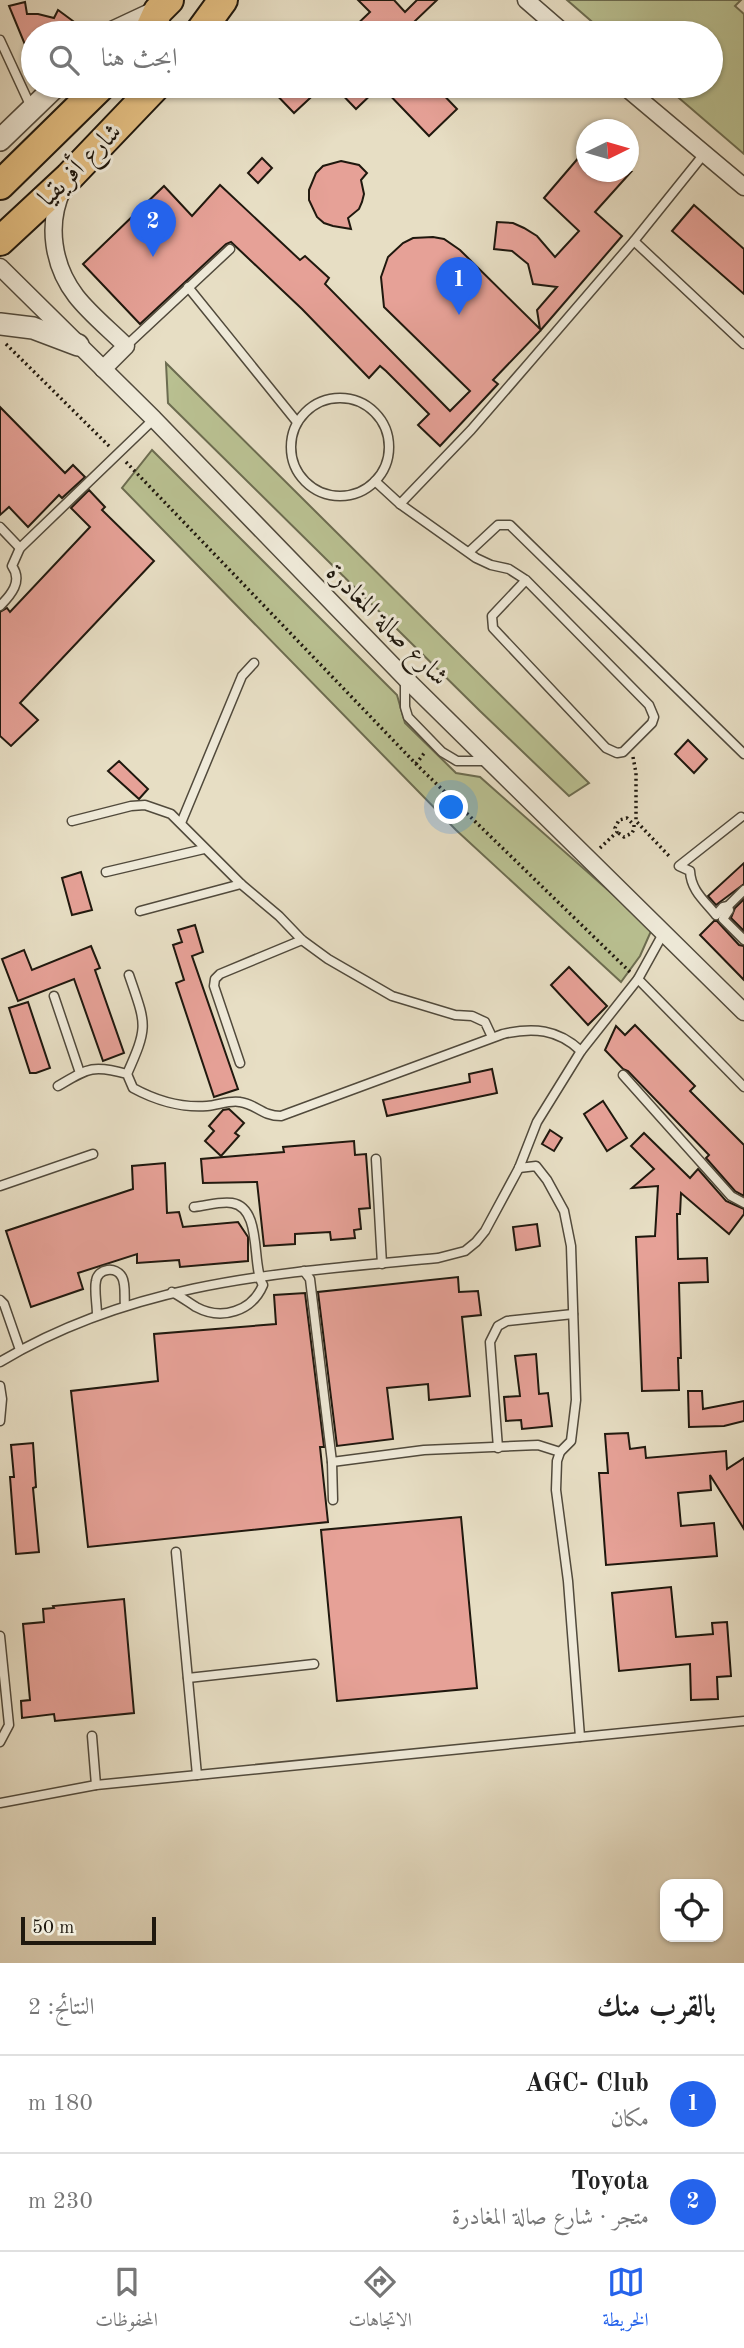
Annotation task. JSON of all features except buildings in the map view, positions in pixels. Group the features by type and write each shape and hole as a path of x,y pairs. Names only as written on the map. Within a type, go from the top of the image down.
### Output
{"highway":[{"path":"208,21 223,0"},
{"name":"شارع أفريقيا","path":"0,186 89,98"},
{"name":"شارع أفريقيا","path":"0,241 69,177 145,98"}],"street":[{"path":"526,0 550,21"},
{"path":"0,140 44,98"},
{"path":"638,98 744,187"},
{"path":"69,177 59,197 54,217 57,260 65,280 77,298 126,346 103,369"},
{"name":"شارع صالة المغادرة","path":"0,267 154,419 405,678 744,1012"},
{"path":"0,324 33,328 78,345"}],"lane":[{"path":"0,40 21,86"},
{"path":"27,98 32,110"},
{"path":"400,504 471,430 634,241 704,155"},
{"path":"634,241 744,344"},
{"path":"126,346 230,249"},
{"path":"188,288 297,422"},
{"path":"348,398 369,407 384,426 389,449 387,461 375,481 355,494 344,496 320,492 310,486 295,468 292,456 293,433 297,422 304,412 324,400 348,398"},
{"path":"0,606 10,597 16,584 16,571 12,566 20,548 154,419"},
{"path":"375,481 400,504 483,562 509,569 526,580 653,710 652,723 628,748 617,753 606,748 493,628 492,616 526,580"},
{"path":"469,552 498,524 510,525 743,755"},
{"path":"0,527 20,548"},
{"path":"181,823 242,676 254,663"},
{"path":"405,678 405,707 408,717 442,752 457,761 490,761"},
{"path":"72,821 145,805 171,814 241,884 279,916 302,940 328,959 392,996 485,1022 492,1037"},
{"path":"741,817 679,866 690,872 690,879 699,898 716,915 744,890"},
{"path":"107,872 204,849"},
{"path":"140,911 241,884"},
{"path":"728,906 729,911 723,919 744,940"},
{"path":"0,1362 97,1315 172,1292 304,1271 438,1258 465,1251 485,1231 519,1168 537,1122 581,1051 638,979 664,932"},
{"path":"240,1063 214,986 215,979 220,974 302,940"},
{"path":"129,975 144,1029 141,1044 127,1074 133,1088 156,1099 205,1106 238,1101 261,1113 281,1116 492,1037 526,1030 544,1031 569,1039 581,1051"},
{"path":"638,979 744,1087"},
{"path":"54,996 80,1073"},
{"path":"58,1086 87,1069 127,1074"},
{"path":"623,1075 731,1196 744,1203"},
{"path":"0,1186 93,1154"},
{"path":"376,1159 382,1264"},
{"path":"519,1168 536,1166 552,1187 564,1211 571,1246 575,1417 571,1441 560,1452 556,1490 568,1581 580,1737"},
{"path":"172,1292 197,1307 223,1314 249,1305 258,1297 263,1285 258,1277 255,1235 247,1213 229,1202 194,1207"},
{"path":"97,1315 95,1282 104,1270 112,1269 124,1280 125,1305"},
{"path":"304,1271 310,1279 332,1462 332,1500"},
{"path":"0,1300 4,1304 20,1350"},
{"path":"498,1448 489,1351 493,1333 507,1321 573,1314"},
{"path":"0,1386 0,1421"},
{"path":"332,1462 424,1450 538,1445 560,1452"},
{"path":"176,1552 198,1775"},
{"path":"0,1636 9,1725 0,1742"},
{"path":"188,1678 314,1664"},
{"path":"0,1802 96,1785 744,1721"},
{"path":"92,1737 96,1785"}],"path":[{"path":"0,337 118,454 416,764 638,979"},
{"path":"628,748 636,774 634,822 634,829 629,836 624,837 617,832 616,824 619,820 628,818 634,822 679,866"},
{"path":"590,858 617,832"}],"green space":[{"path":"567,0 741,0 735,6 744,14 744,154 679,98 723,98 723,21 591,21"},
{"path":"166,363 589,783 569,796 168,403"},
{"path":"152,450 397,695 405,723 456,773 480,777 652,929 640,956 621,982 456,830 122,488"}],"place":[{"name":"Toyota","path":"153,257"},
{"name":"AGC- Club","path":"459,315"}]}
